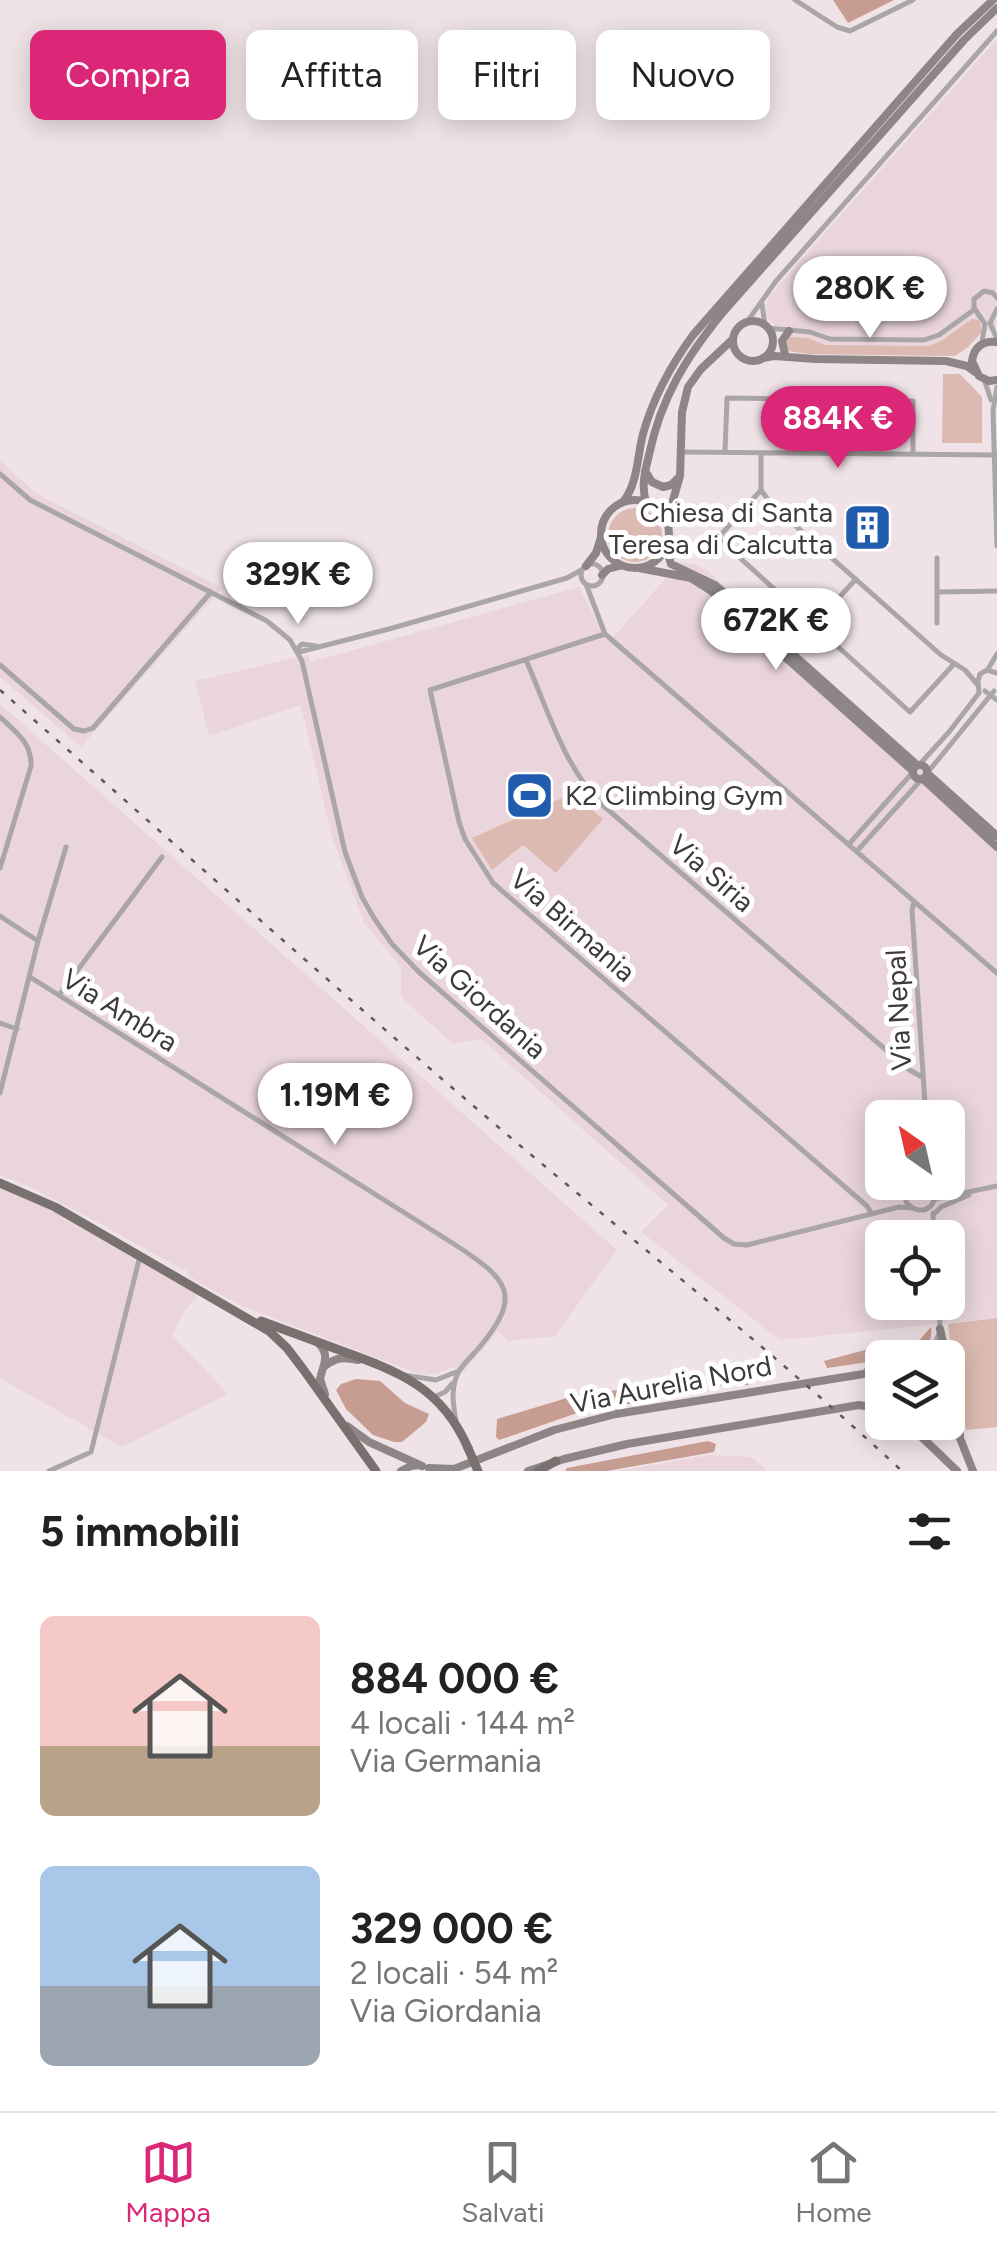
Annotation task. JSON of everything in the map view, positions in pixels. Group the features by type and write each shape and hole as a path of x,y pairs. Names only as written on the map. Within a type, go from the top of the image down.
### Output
{"main road":[{"path":"585,568 597,551 607,514 633,488 654,402 681,351 958,34 993,0"},
{"path":"646,502 643,489 661,412 700,340 964,40 997,8"},
{"path":"667,521 680,476 684,401 695,377 733,339 738,327 748,322 766,327 772,342 788,356"},
{"path":"788,356 782,341 789,331"},
{"path":"733,339 740,356"},
{"path":"946,361 962,358 997,341"},
{"path":"763,358 772,342"},
{"path":"975,372 972,361 978,348"},
{"path":"713,359 727,354 752,361 774,356 946,361 967,366 997,383"},
{"path":"646,471 650,480 662,487 680,476"},
{"path":"656,507 674,497"},
{"path":"623,502 646,502 656,507 667,521 670,534 666,548 656,562 639,568"},
{"path":"601,537 606,551 621,565 691,578 710,590 997,836"},
{"path":"666,548 671,564 715,585 997,847"},
{"path":"602,576 608,569 621,565"},
{"path":"0,1183 55,1207 269,1330 288,1348 376,1471"},
{"path":"245,1315 402,1374 434,1397 456,1424 478,1471"},
{"path":"940,1330 942,1340"},
{"path":"314,1341 324,1350 325,1366"},
{"path":"378,1364 343,1358 325,1366 321,1384 334,1412 369,1442 428,1468"},
{"name":"Via Aurelia Nord","path":"401,1471 411,1466 454,1469 554,1430 616,1414 865,1372"},
{"name":"Via Aurelia Nord","path":"528,1471 627,1444 865,1407"},
{"path":"924,1440 957,1471"},
{"path":"962,1440 973,1471"},
{"path":"538,1471 556,1461"}],"street":[{"path":"795,0 850,31 913,0"},
{"path":"748,322 786,270 997,31"},
{"path":"978,348 986,334 974,299 984,291 996,294"},
{"path":"762,301 766,327 810,332 830,339 924,340 939,335 975,310"},
{"path":"997,309 990,323 997,341"},
{"path":"772,342 789,331"},
{"path":"984,379 993,403"},
{"path":"997,383 993,403 997,546"},
{"path":"725,453 728,398 913,401 913,454"},
{"path":"681,452 995,455"},
{"path":"762,453 762,490 771,504 989,692"},
{"name":"Via Giordania","path":"0,474 30,500 266,621 290,640 302,661 345,852 362,897 392,944 420,973 728,1241 747,1245 892,1208 912,1208"},
{"path":"762,490 718,538 813,625 910,712 954,664"},
{"path":"937,558 937,623"},
{"path":"302,644 296,650 308,651 569,578 596,565 601,569 600,582 589,586 569,578"},
{"path":"585,568 581,576 589,586 605,634 997,972"},
{"path":"813,625 856,579"},
{"path":"937,592 997,591"},
{"path":"0,664 74,729 88,730 210,592"},
{"name":"Via Birmania","path":"605,634 430,690 466,840 493,882 867,1206 872,1215"},
{"path":"290,640 320,646"},
{"path":"302,661 308,651"},
{"path":"989,692 978,677 997,658"},
{"name":"Via Siria","path":"526,660 572,766 599,802 908,1069 922,1076"},
{"path":"966,670 997,674"},
{"path":"857,851 989,692"},
{"path":"849,844 920,772 979,693 989,692"},
{"path":"0,718 22,738 31,766 0,868"},
{"path":"0,1093 66,847"},
{"path":"58,995 162,857"},
{"name":"Via Nepal","path":"914,900 924,1100"},
{"path":"0,916 38,941"},
{"name":"Via Ambra","path":"30,977 487,1266 502,1284 505,1304 495,1328 459,1371"},
{"path":"0,1023 17,1029"},
{"path":"965,1192 997,1186"},
{"path":"933,1218 941,1207 980,1190"},
{"name":"Via Giordania","path":"892,1208 899,1200"},
{"path":"906,1200 912,1208 933,1218"},
{"path":"922,1210 934,1200"},
{"path":"933,1218 934,1200"},
{"path":"49,1471 91,1452 140,1256"},
{"path":"936,1340 940,1320"},
{"path":"402,1374 432,1380 459,1371"},
{"path":"434,1397 446,1392 459,1371"},
{"path":"434,1397 444,1378"},
{"path":"455,1380 456,1424"}],"shaded area":[{"path":"833,0 894,0 848,23"},
{"path":"997,39 996,328 982,332 955,356 789,351 790,327 775,326 767,318 770,295"},
{"path":"972,319 979,320 982,332 955,356 808,354 789,351 786,344 790,337 808,338 825,345 929,346"},
{"path":"943,374 960,374 982,397 982,443 942,443"},
{"path":"0,461 37,494 222,588 81,747 0,677"},
{"path":"635,508 654,516 662,535 654,554 635,562 616,554 608,535 616,516"},
{"path":"675,561 697,565 997,832 997,1318 780,1340 641,1232 668,1205 481,1039 453,1044 401,997 401,967 364,923 332,837 301,705 209,736 195,681 308,655 311,662 579,587 608,643 668,576"},
{"path":"0,704 617,1250 555,1336 507,1341 498,1331 463,1373 453,1367 435,1374 419,1374 240,1305 196,1281 187,1273 188,1269 181,1269 88,1217 0,1175"},
{"path":"573,793 603,819 556,873 523,845 492,870 472,838"},
{"path":"0,1187 59,1213 199,1294 172,1335 228,1394 122,1447 0,1378"},
{"path":"997,1318 997,1427 966,1430 965,1340 950,1340 948,1324"},
{"path":"931,1327 930,1340 920,1340"},
{"path":"865,1350 865,1362 827,1368 824,1361"},
{"path":"712,1365 745,1373 754,1381 748,1385 713,1386"},
{"path":"356,1379 380,1381 405,1403 429,1414 426,1422 402,1442 373,1435 346,1409 336,1390"},
{"path":"647,1387 663,1392 664,1398 580,1412 499,1440 496,1437 497,1419 580,1394"},
{"path":"708,1441 716,1444 714,1452 607,1471 565,1471 567,1468"},
{"path":"710,1455 751,1457 765,1471 618,1471"}],"railway":[{"path":"0,690 387,1031 760,1345 902,1471"}],"place":[{"name":"Chiesa di Santa Teresa di Calcutta","path":"868,528"},
{"name":"K2 Climbing Gym","path":"530,795"}]}
